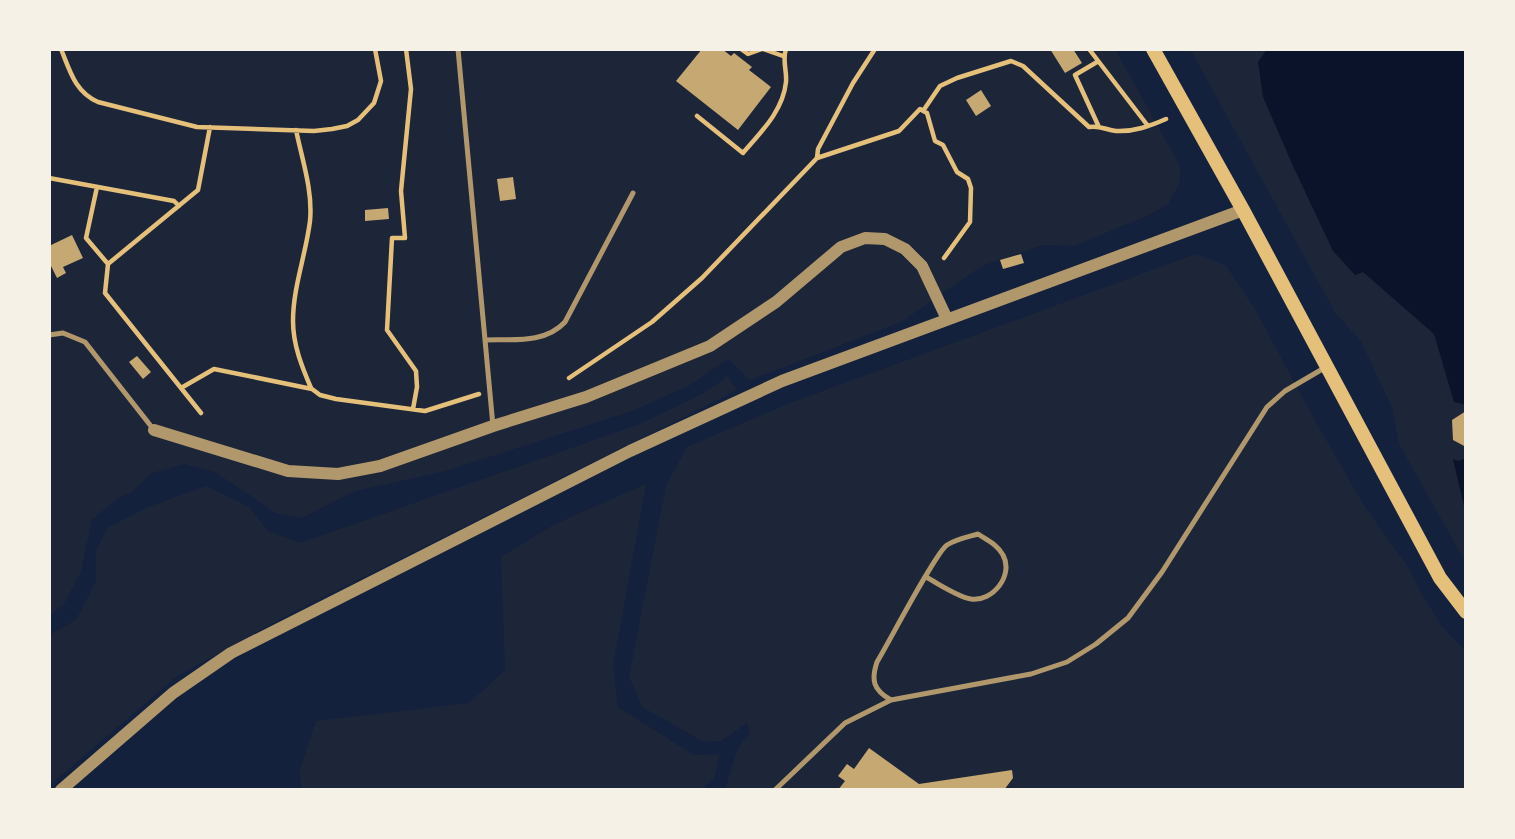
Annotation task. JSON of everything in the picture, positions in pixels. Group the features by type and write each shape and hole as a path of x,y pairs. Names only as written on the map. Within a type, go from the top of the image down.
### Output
{"main road":[{"path":"1153,49 1244,210 1440,578 1466,612"}],"street":[{"path":"61,790 173,693 232,653 629,451 782,382 1244,210"},
{"path":"154,430 288,471 338,474 380,466 586,397 709,346 776,302 841,247 865,238 885,239 905,249 922,266 947,319"}],"lane":[{"path":"458,49 493,426"},
{"path":"485,340 543,337 556,331 565,322 633,193"},
{"path":"49,335 63,333 85,342 154,430"},
{"path":"775,790 845,723 891,700 1031,674 1067,662 1096,644 1128,618 1162,572 1267,407 1285,391 1326,367"},
{"path":"891,700 873,685 877,662 926,577 944,546 978,534 1002,552 1007,565 998,589 985,598 970,598 926,577"}],"path":[{"path":"61,49 79,89 98,102 197,127 296,131 347,126 368,113 381,81 376,49"},
{"path":"406,49 411,89 401,191 405,238 392,238 387,320 390,337 416,371 417,387 413,409"},
{"path":"741,49 748,54 763,49 783,56"},
{"path":"697,116 743,153 767,126 781,103 787,75 783,56 786,49"},
{"path":"817,158 818,149 853,83 875,49"},
{"path":"1088,49 1149,126"},
{"path":"569,379 652,322 702,278 817,158 899,131 920,110 923,111 940,86 957,78 1011,61 1023,66 1089,127 1098,125 1113,131 1149,126 1166,119"},
{"path":"1097,62 1075,75 1098,125"},
{"path":"923,111 927,113 936,141 943,145 957,172 968,179 971,188 970,222 944,258"},
{"path":"201,413 105,293 108,264 198,190 210,127"},
{"path":"296,131 308,186 310,218 293,325 300,363 312,389"},
{"path":"49,177 174,201 179,206"},
{"path":"97,187 86,238 108,264"},
{"path":"181,388 214,369 312,389 320,395 336,399 425,411 489,390"}],"shaded area":[{"path":"49,49 1115,49 1181,168 1179,185 1168,204 1147,216 1074,246 1043,245 982,266 901,322 750,380 728,359 690,385 632,411 446,471 355,491 302,518 276,513 215,472 184,464 152,473 132,492 116,499 92,520 81,571 64,604 49,616"},
{"path":"1190,49 1466,49 1466,563 1399,444 1393,410 1361,341 1336,314"},
{"path":"1267,49 1466,49 1466,405 1454,402 1434,334 1363,272 1355,275 1333,251 1263,97 1258,62"},
{"path":"1196,254 1226,266 1255,309 1365,507 1408,567 1443,628 1466,651 1466,790 721,790 726,786 738,748 750,733 747,723 721,741 704,742 642,707 629,677 666,486 687,447 790,403"},
{"path":"728,376 737,390 293,612 176,677 49,786 49,635 76,620 96,581 96,551 107,528 148,507 206,486 249,507 268,531 300,543 640,424 704,393"},
{"path":"1466,458 1466,515 1453,459 1459,461"},
{"path":"646,484 613,666 618,707 694,755 720,754 714,778 701,790 302,790 299,773 316,721 469,703 505,670 501,557 555,524"}],"building":[{"path":"702,49 722,49 731,56 734,53 752,67 749,70 771,87 738,130 676,81"},
{"path":"1050,49 1073,49 1082,63 1065,73"},
{"path":"981,90 991,106 976,116 966,100"},
{"path":"513,177 516,199 500,201 497,179"},
{"path":"388,208 389,219 365,221 365,210"},
{"path":"72,235 83,258 63,267 66,273 57,278 49,262 49,246"},
{"path":"1021,254 1024,263 1003,269 1000,260"},
{"path":"137,356 151,372 143,379 129,362"},
{"path":"1466,411 1466,447 1453,440 1452,420"},
{"path":"869,748 919,784 1012,770 1013,778 1004,790 838,790 845,781 838,776 847,764 854,769"}]}
